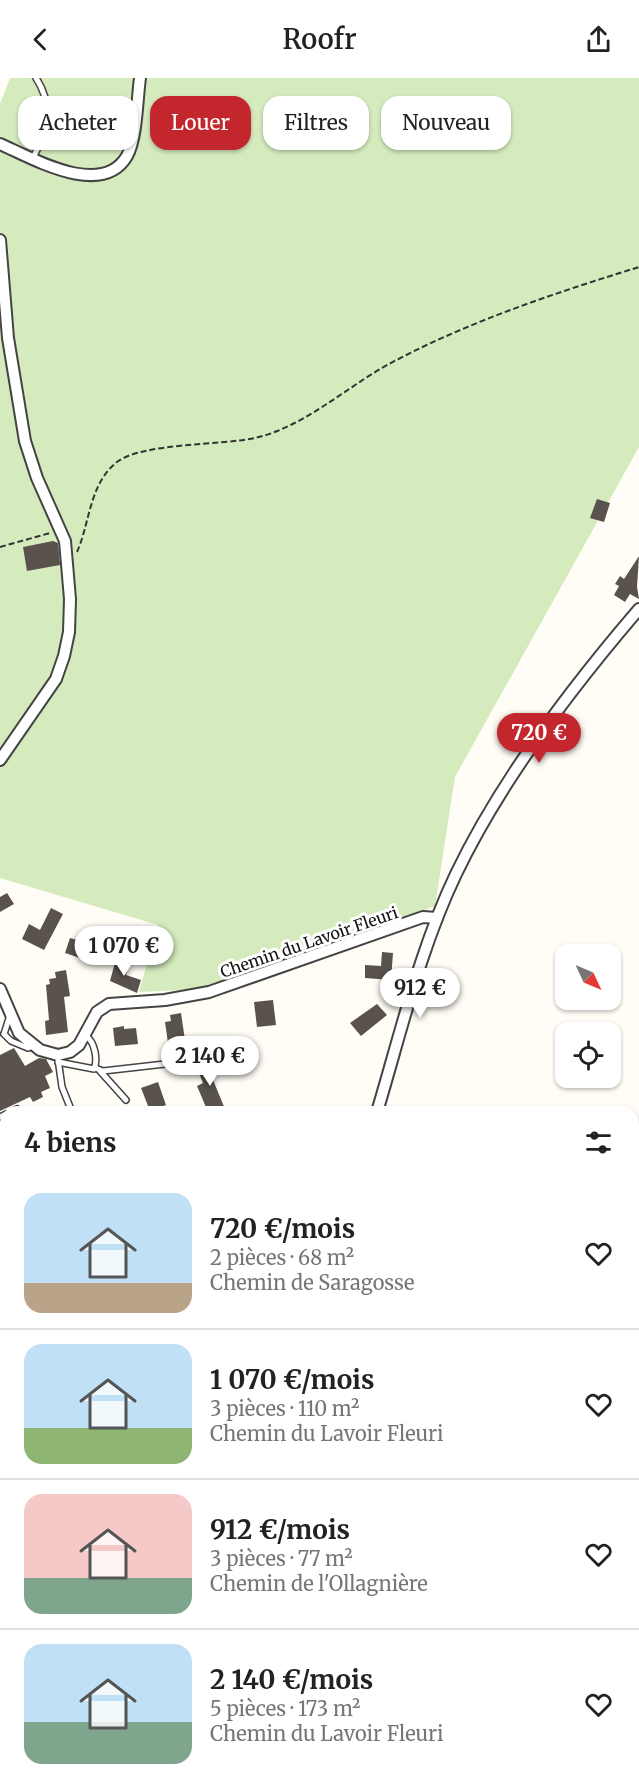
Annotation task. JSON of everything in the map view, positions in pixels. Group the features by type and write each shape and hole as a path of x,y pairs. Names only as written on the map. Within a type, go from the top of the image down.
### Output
{"street":[{"path":"0,144 65,171 98,175 121,164 128,154 140,78"},
{"path":"0,240 8,338 25,441 37,478 62,530 68,559 69,632 56,679 0,760"},
{"path":"379,1106 437,918 455,875 500,795 582,681 639,609"},
{"name":"Chemin du Lavoir Fleuri","path":"58,1058 70,1052 86,1036 97,1012 108,1005 187,997 209,992 423,917 437,918"},
{"path":"0,989 19,1032 33,1045 58,1058"}],"lane":[{"path":"33,158 43,139 47,120 46,101 36,78"},
{"path":"10,1015 2,1035 28,1048 33,1045"},
{"path":"86,1036 93,1044 98,1069 126,1100"},
{"path":"70,1106 62,1087 58,1058 90,1070 165,1064"}],"path":[{"path":"68,559 78,550 100,483 117,462 144,452 222,440 252,438 281,431 387,365 420,349 529,304 639,267"},
{"path":"0,547 62,530"}],"green space":[{"path":"10,78 639,78 639,447 455,777 435,906 208,989 139,992 158,925 0,878 0,104"}],"building":[{"path":"597,499 610,503 604,522 590,518"},
{"path":"53,541 58,543 60,565 27,571 23,547"},
{"path":"639,556 637,587 639,599 630,594 625,602 614,595 619,586 615,584 620,576 624,579"},
{"path":"7,893 14,904 0,912 0,897"},
{"path":"51,908 63,914 44,950 22,939 29,924 40,930"},
{"path":"70,938 95,945 89,961 65,953"},
{"path":"382,952 393,953 391,980 365,978 365,965 381,966"},
{"path":"116,959 129,963 126,975 141,980 137,993 110,981"},
{"path":"66,970 70,996 64,997 68,1032 46,1035 45,1021 49,1020 46,985 50,984 49,979 56,978 55,972"},
{"path":"273,1000 276,1025 257,1027 254,1002"},
{"path":"377,1004 387,1015 361,1036 350,1023"},
{"path":"181,1013 185,1040 168,1043 165,1022 171,1021 170,1015"},
{"path":"124,1026 124,1029 136,1028 138,1044 115,1046 113,1028"},
{"path":"14,1048 25,1066 39,1058 46,1059 53,1072 45,1076 50,1088 41,1092 43,1097 33,1102 30,1097 11,1106 0,1106 0,1055"},
{"path":"213,1056 219,1072 211,1075 224,1106 205,1106 197,1086 203,1083 199,1073 205,1070 201,1061"},
{"path":"158,1082 166,1105 148,1106 141,1088"}]}
